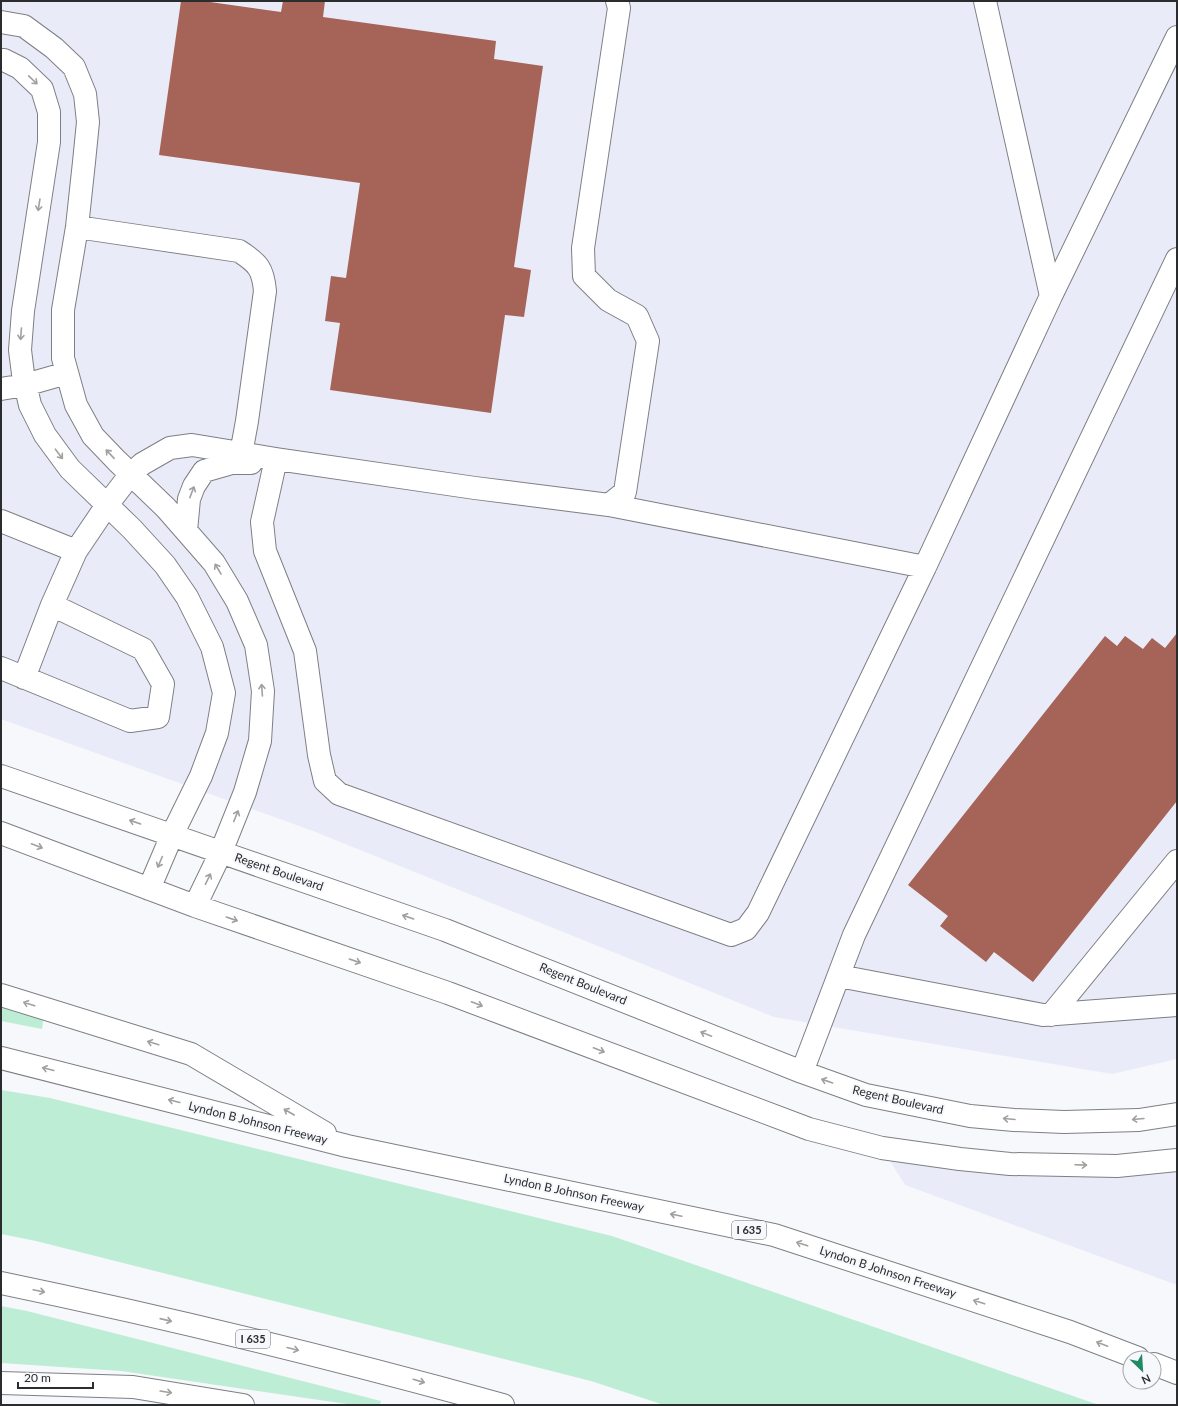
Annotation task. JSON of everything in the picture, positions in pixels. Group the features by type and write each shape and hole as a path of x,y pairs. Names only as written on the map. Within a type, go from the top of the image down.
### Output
{"main road":[{"path":"609,505 625,492 648,341 637,316 608,300 584,276 583,248 619,8 618,1"},
{"path":"985,1 1052,296"},
{"path":"1,22 24,26 54,48 74,67 85,94 88,122 77,227 63,310 63,358 76,405 92,436 130,475 166,508 214,563 237,601 256,645 263,691 260,741 245,792 221,852 195,906"},
{"path":"276,459 262,522 265,551 305,651 319,755 325,781 339,794 731,936 746,929 758,913 925,567 1052,296 1177,37"},
{"path":"1,60 20,68 42,89 49,112 49,142 23,311 20,350 25,385 30,406 45,436 70,469 132,529 165,565 187,597 212,647 224,693 217,733 201,776 172,835 149,889"},
{"path":"77,227 238,251 248,256 259,266 264,278 265,291 241,454"},
{"path":"802,1072 854,935 1177,259"},
{"path":"1,389 25,385 68,373"},
{"path":"24,678 52,605 76,551 107,504 130,475 142,464 170,448 192,445 241,454 475,488 609,505 925,567"},
{"path":"186,531 189,499 194,486 204,471 232,463 262,463 276,459"},
{"path":"1,521 76,551"},
{"path":"1,668 130,721 158,716 163,684 143,649 52,605"},
{"name":"Regent Boulevard","path":"1,776 445,930 802,1072 866,1095 977,1116 1014,1120 1064,1122 1139,1120 1177,1114"},
{"path":"1,833 195,906 448,993 809,1129 882,1148 960,1159 1010,1164 1117,1166 1177,1160"},
{"path":"1051,1015 1177,861"},
{"path":"839,976 1043,1015 1177,1005"},
{"path":"1,994 191,1054 347,1146"},
{"name":"Lyndon B Johnson Freeway","path":"1,1058 347,1146 774,1235 1070,1332 1122,1352"},
{"name":"I 635","path":"1,1283 234,1335 400,1376 503,1405"},
{"path":"1162,1367 1177,1373"},
{"path":"1,1383 133,1387 243,1405"}],"shaded area":[{"path":"1,1 1177,1 1177,1059 1112,1074 774,1017 313,831 1,719"},
{"path":"882,1148 1177,1160 1177,1285 905,1185"}],"green space":[{"path":"1,1002 44,1015 42,1029 1,1021"},
{"path":"1,1090 50,1098 612,1236 1099,1405 664,1405 591,1381 36,1241 1,1234"},
{"path":"1,1306 27,1311 381,1401 380,1405 354,1405 121,1371 1,1363"}],"building":[{"path":"181,1 203,1 281,12 283,1 325,1 323,17 496,41 494,59 543,66 514,267 531,270 524,317 505,315 491,413 330,390 340,323 325,321 331,276 346,278 360,183 159,155"},
{"path":"1177,633 1177,801 1033,982 994,952 986,962 940,926 948,916 908,885 1105,636 1117,646 1125,636 1143,649 1152,638 1165,648"}]}
